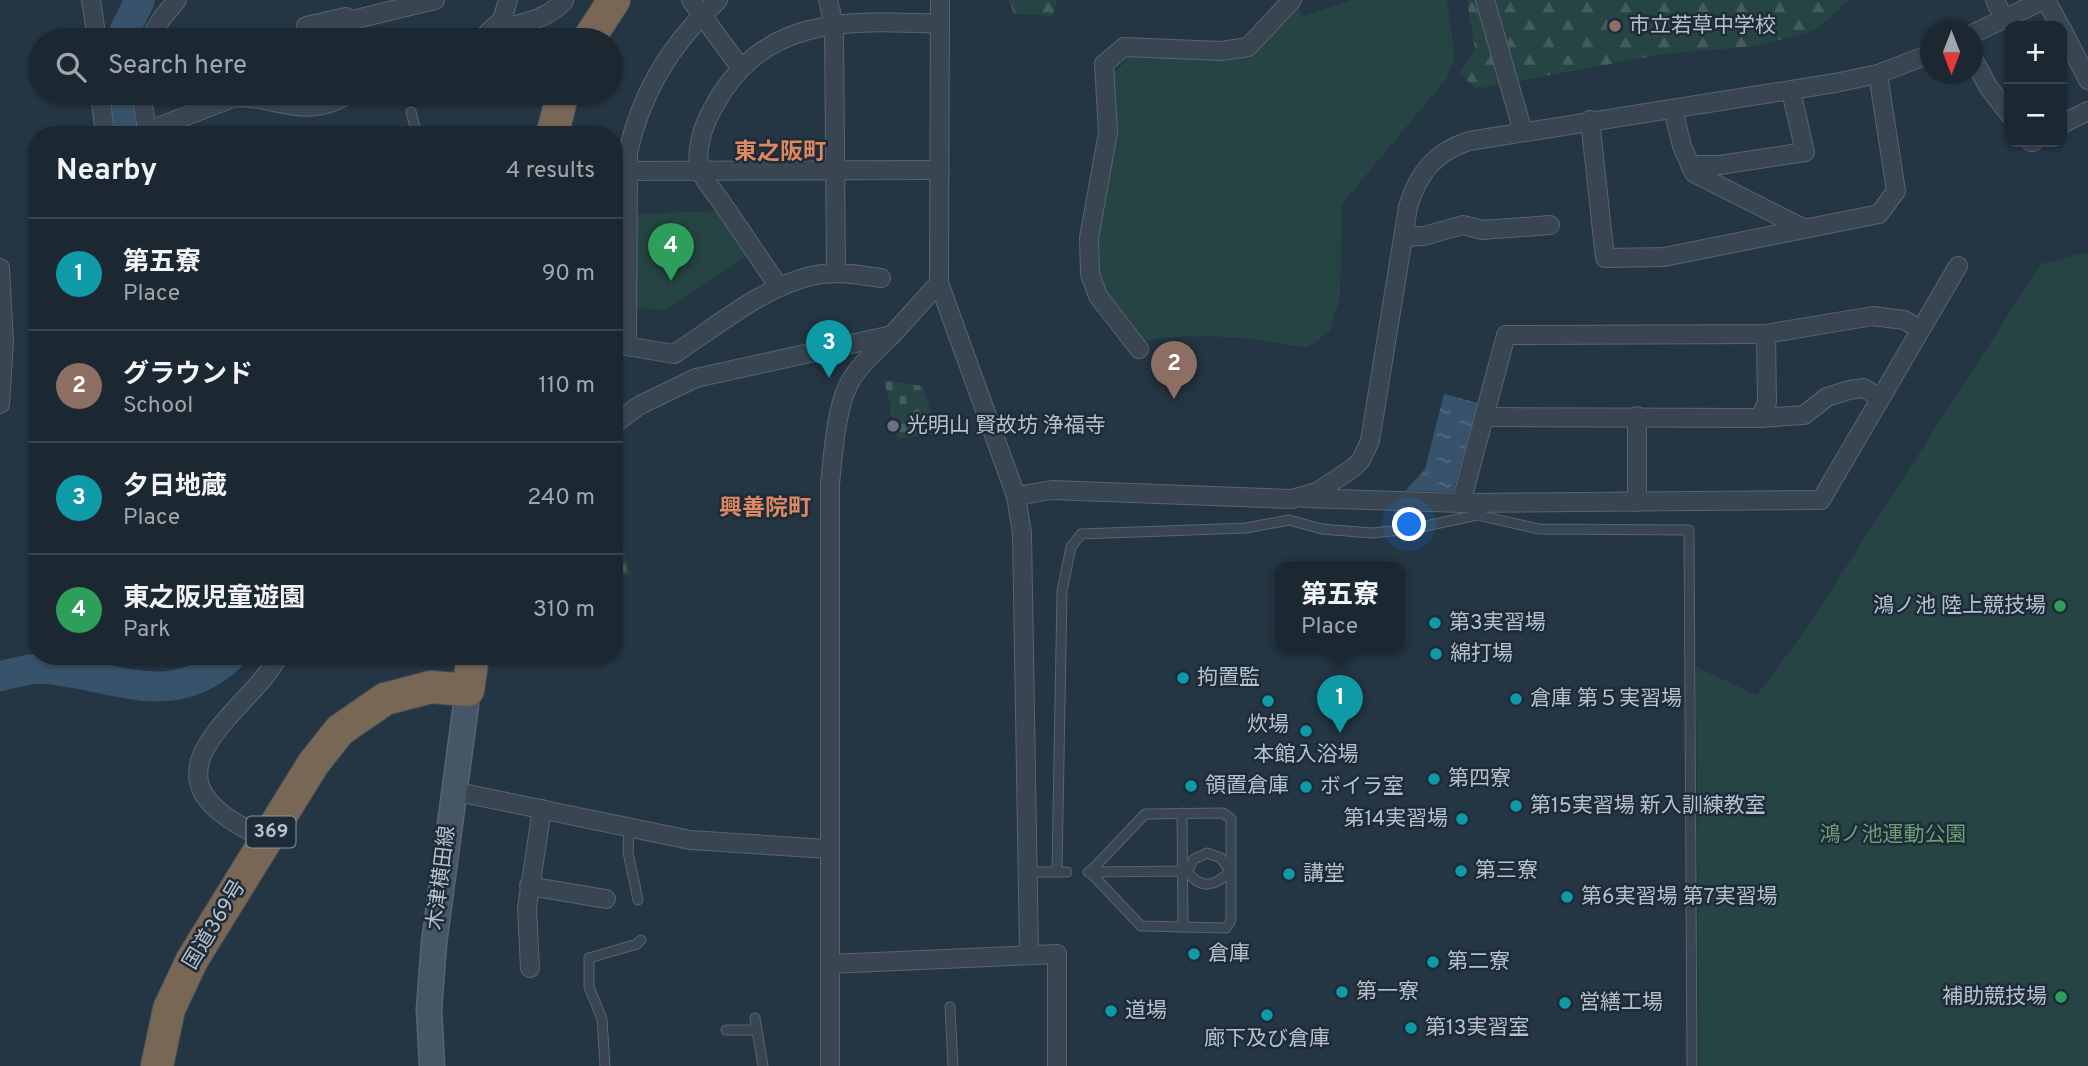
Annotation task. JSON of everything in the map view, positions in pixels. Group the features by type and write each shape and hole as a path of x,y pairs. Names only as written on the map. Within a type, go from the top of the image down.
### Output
{"highway":[{"path":"595,28 614,0"},
{"path":"554,126 560,105"},
{"path":"468,690 472,665"},
{"name":"国道369号","path":"157,1066 169,1009 192,960 313,764 340,730 385,699 431,687 468,690"}],"main road":[{"name":"木津横田線","path":"432,1066 429,1009 453,791 468,690"}],"street":[{"path":"91,0 95,28"},
{"path":"156,28 177,0"},
{"path":"348,21 435,0"},
{"path":"493,28 502,20 508,0"},
{"path":"691,0 740,67"},
{"path":"623,166 641,105 668,54 718,0"},
{"path":"828,0 834,25 836,273"},
{"path":"940,0 940,283 1016,495 1022,533 1030,954"},
{"path":"1139,349 1098,296 1090,274 1089,238 1108,132 1104,64 1124,47 1199,51 1248,47 1292,0"},
{"path":"1485,0 1523,132"},
{"path":"1995,0 2004,19"},
{"path":"1983,29 2045,0 2057,21"},
{"path":"502,20 512,26 525,23 545,16 565,1"},
{"path":"306,26 346,17 350,28"},
{"path":"779,287 700,170 704,125 721,93 740,67 783,37 820,25 940,24"},
{"path":"2067,40 2088,80"},
{"path":"1301,497 1317,492 1353,468 1366,453 1374,423 1413,191 1422,173 1439,155 1469,141 1590,120 1791,91 1878,74 1920,58"},
{"path":"1590,120 1605,258 1664,257 1880,214 1896,191 1878,74"},
{"path":"1983,77 2004,108"},
{"path":"1690,165 1720,165 1805,152 1791,91"},
{"path":"102,105 105,126"},
{"path":"143,105 147,126"},
{"path":"165,126 216,105"},
{"path":"281,105 324,105"},
{"path":"1673,110 1694,173 1803,228"},
{"path":"2067,122 2088,111"},
{"path":"623,171 940,170"},
{"path":"1404,237 1424,236 1463,225 1482,230 1550,225"},
{"path":"1016,495 1052,490 1270,500 1301,497 1461,503 1821,500 1958,266"},
{"path":"0,268 4,342 0,404"},
{"path":"623,346 674,354 779,287 812,275 836,273 881,278"},
{"path":"830,1066 828,849 832,460 848,384 858,369 940,283"},
{"path":"1461,503 1506,334 1766,334 1873,316 1904,320 1920,329"},
{"path":"1760,418 1767,402 1766,334"},
{"path":"623,417 640,405 696,378 892,335"},
{"path":"1484,417 1760,418 1804,415 1833,394 1849,390 1864,388 1880,398"},
{"path":"1637,416 1637,502"},
{"path":"266,840 223,815 212,804 200,781 198,768 208,741 264,679 273,665"},
{"path":"453,791 690,840 828,849"},
{"path":"530,968 529,886 542,809"},
{"path":"529,886 606,899"},
{"path":"830,964 1057,954 1056,1066"}],"lane":[{"path":"411,112 415,126"},
{"path":"1028,872 1062,872 1062,591 1071,547 1081,534 1246,528 1289,520 1322,529 1394,532 1477,515 1539,529 1689,530 1692,1066"},
{"path":"1182,813 1183,927"},
{"path":"1223,813 1231,819 1231,920 1226,928 1141,926 1087,873 1145,814 1223,813"},
{"path":"629,826 628,852 638,900"},
{"path":"1184,871 1194,859 1207,853 1221,858 1230,871"},
{"path":"1087,873 1184,871 1195,881 1206,885 1219,883 1230,871"},
{"path":"606,1066 602,1019 589,987 589,958 637,944 640,940"},
{"path":"950,1007 953,1066"},
{"path":"755,1018 763,1066"},
{"path":"726,1030 756,1030"}],"green space":[{"path":"1009,0 1057,0 1053,16 1014,14"},
{"path":"1352,0 1447,0 1455,58 1447,78 1342,204 1340,298 1329,332 1307,348 1226,337 1144,341 1105,292 1098,273 1095,240 1112,75 1131,55 1184,59 1246,54 1261,47 1296,6 1303,16"},
{"path":"1467,0 1849,0 1816,30 1756,46 1664,54 1475,89 1460,72 1475,49"},
{"path":"719,211 749,255 665,310 634,308 633,214"},
{"name":"鴻ノ池運動公園","path":"2088,252 2088,1066 1699,1066 1696,667 1757,695 1806,629 2041,264"},
{"path":"884,380 922,386 939,434 898,439"},
{"path":"623,547 630,574 623,576"}],"water":[{"path":"1444,394 1478,403 1453,492 1405,491 1425,469"}],"waterway":[{"path":"126,28 140,0"},
{"path":"118,105 122,126"},
{"path":"0,676 42,669 143,686 165,686 187,682 209,673 219,665"}],"place":[{"name":"市立若草中学校","path":"1615,26"},
{"name":"東之阪児童遊園","path":"671,281"},
{"name":"夕日地蔵","path":"829,378"},
{"name":"グラウンド","path":"1174,399"},
{"name":"光明山 賢故坊 浄福寺","path":"893,426"},
{"name":"鴻ノ池 陸上競技場","path":"2060,606"},
{"name":"第3実習場","path":"1435,623"},
{"name":"綿打場","path":"1436,654"},
{"name":"拘置監","path":"1183,678"},
{"name":"倉庫 第５実習場","path":"1516,699"},
{"name":"炊場","path":"1268,701"},
{"name":"本館入浴場","path":"1306,731"},
{"name":"第五寮","path":"1340,733"},
{"name":"第四寮","path":"1434,779"},
{"name":"領置倉庫","path":"1191,786"},
{"name":"ボイラ室","path":"1306,787"},
{"name":"第15実習場 新入訓練教室","path":"1516,806"},
{"name":"第14実習場","path":"1462,819"},
{"name":"第三寮","path":"1461,871"},
{"name":"講堂","path":"1289,874"},
{"name":"第6実習場 第7実習場","path":"1567,897"},
{"name":"倉庫","path":"1194,954"},
{"name":"第二寮","path":"1433,962"},
{"name":"第一寮","path":"1342,992"},
{"name":"補助競技場","path":"2061,997"},
{"name":"営繕工場","path":"1565,1003"},
{"name":"道場","path":"1111,1011"},
{"name":"廊下及び倉庫","path":"1267,1015"},
{"name":"第13実習室","path":"1411,1028"}],"district":[{"name":"東之阪町","path":"780,153"},
{"name":"興善院町","path":"765,509"}]}
